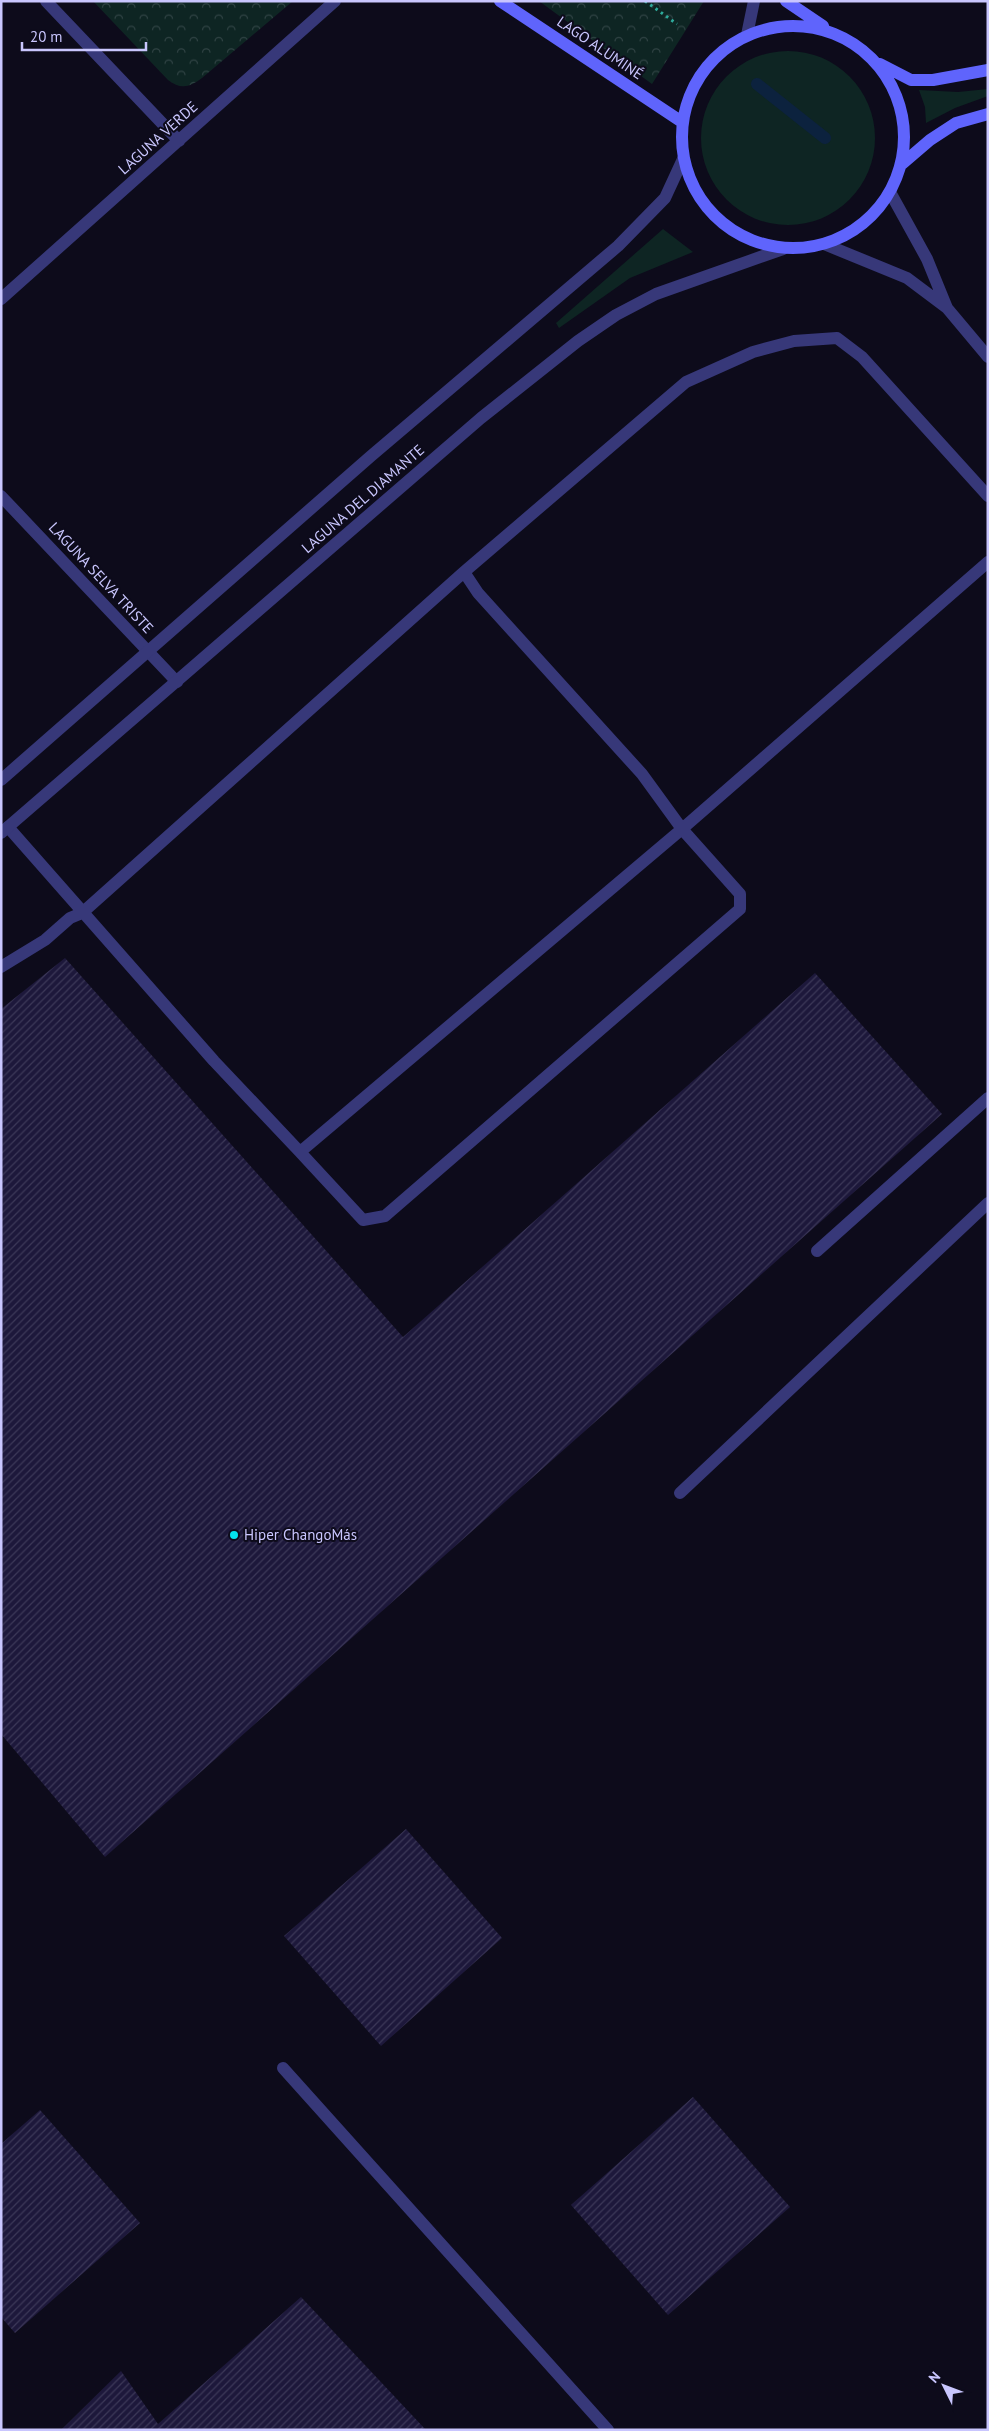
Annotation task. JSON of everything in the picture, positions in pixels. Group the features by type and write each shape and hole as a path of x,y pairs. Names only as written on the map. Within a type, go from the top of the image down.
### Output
{"main road":[{"name":"LAGO ALUMINÉ","path":"500,1 682,122"},
{"path":"786,1 829,31 856,44 879,64 911,80 933,80 988,70"},
{"path":"829,31 809,26 787,25 747,35 716,56 693,86 682,122 683,159 696,193 721,223 754,242 783,249 804,248 824,244 844,236 861,226 877,210 890,192 902,164 905,134 899,102 891,82 879,64"},
{"path":"902,164 930,140 956,123 988,114"}],"street":[{"path":"46,1 179,141"},
{"name":"LAGUNA VERDE","path":"1,299 335,1"},
{"path":"747,35 754,1"},
{"name":"LAGUNA DEL DIAMANTE","path":"1,780 386,443 618,246 665,198 683,159"},
{"path":"890,192 927,259 947,308"},
{"path":"824,244 907,278 947,308 988,357"},
{"name":"LAGUNA DEL DIAMANTE","path":"5,830 481,418 578,341 616,315 656,294 783,249"},
{"path":"1,966 45,940 70,918 82,913 464,572 686,382 753,352 794,341 837,338 862,358 988,496"},
{"name":"LAGUNA SELVA TRISTE","path":"1,496 177,682"},
{"path":"300,1152 682,829 988,562"},
{"path":"5,830 214,1061 363,1220 385,1216 740,909 740,894 682,829 642,774 478,593 464,572"},
{"path":"817,1251 988,1098"},
{"path":"680,1493 988,1203"},
{"path":"283,2068 608,2430"}],"path":[{"path":"645,1 678,24"}],"green space":[{"path":"93,1 293,1 202,78 193,84 181,86 168,80"},
{"path":"539,1 704,1 652,84"},
{"path":"788,51 805,53 821,58 843,71 855,83 871,113 875,138 873,155 868,171 855,193 843,205 813,221 788,225 771,223 755,218 733,205 721,193 705,163 701,138 703,121 708,105 721,83 733,71 763,55"},
{"path":"988,89 988,96 955,108 926,123 925,107 919,90 958,92"},
{"path":"663,229 693,252 630,278 559,328 556,323"}],"building":[{"name":"Hiper ChangoMás","path":"65,958 403,1337 815,973 942,1114 105,1857 1,1734 1,1009"},
{"path":"406,1829 502,1938 381,2046 284,1936"},
{"path":"693,2097 790,2207 668,2315 571,2205"},
{"path":"40,2110 140,2223 15,2333 1,2317 1,2144"},
{"path":"301,2297 426,2430 61,2430 121,2371 158,2424"}],"waterway":[{"path":"757,84 825,138"}],"place":[{"name":"Hiper ChangoMás","path":"234,1535"}]}
